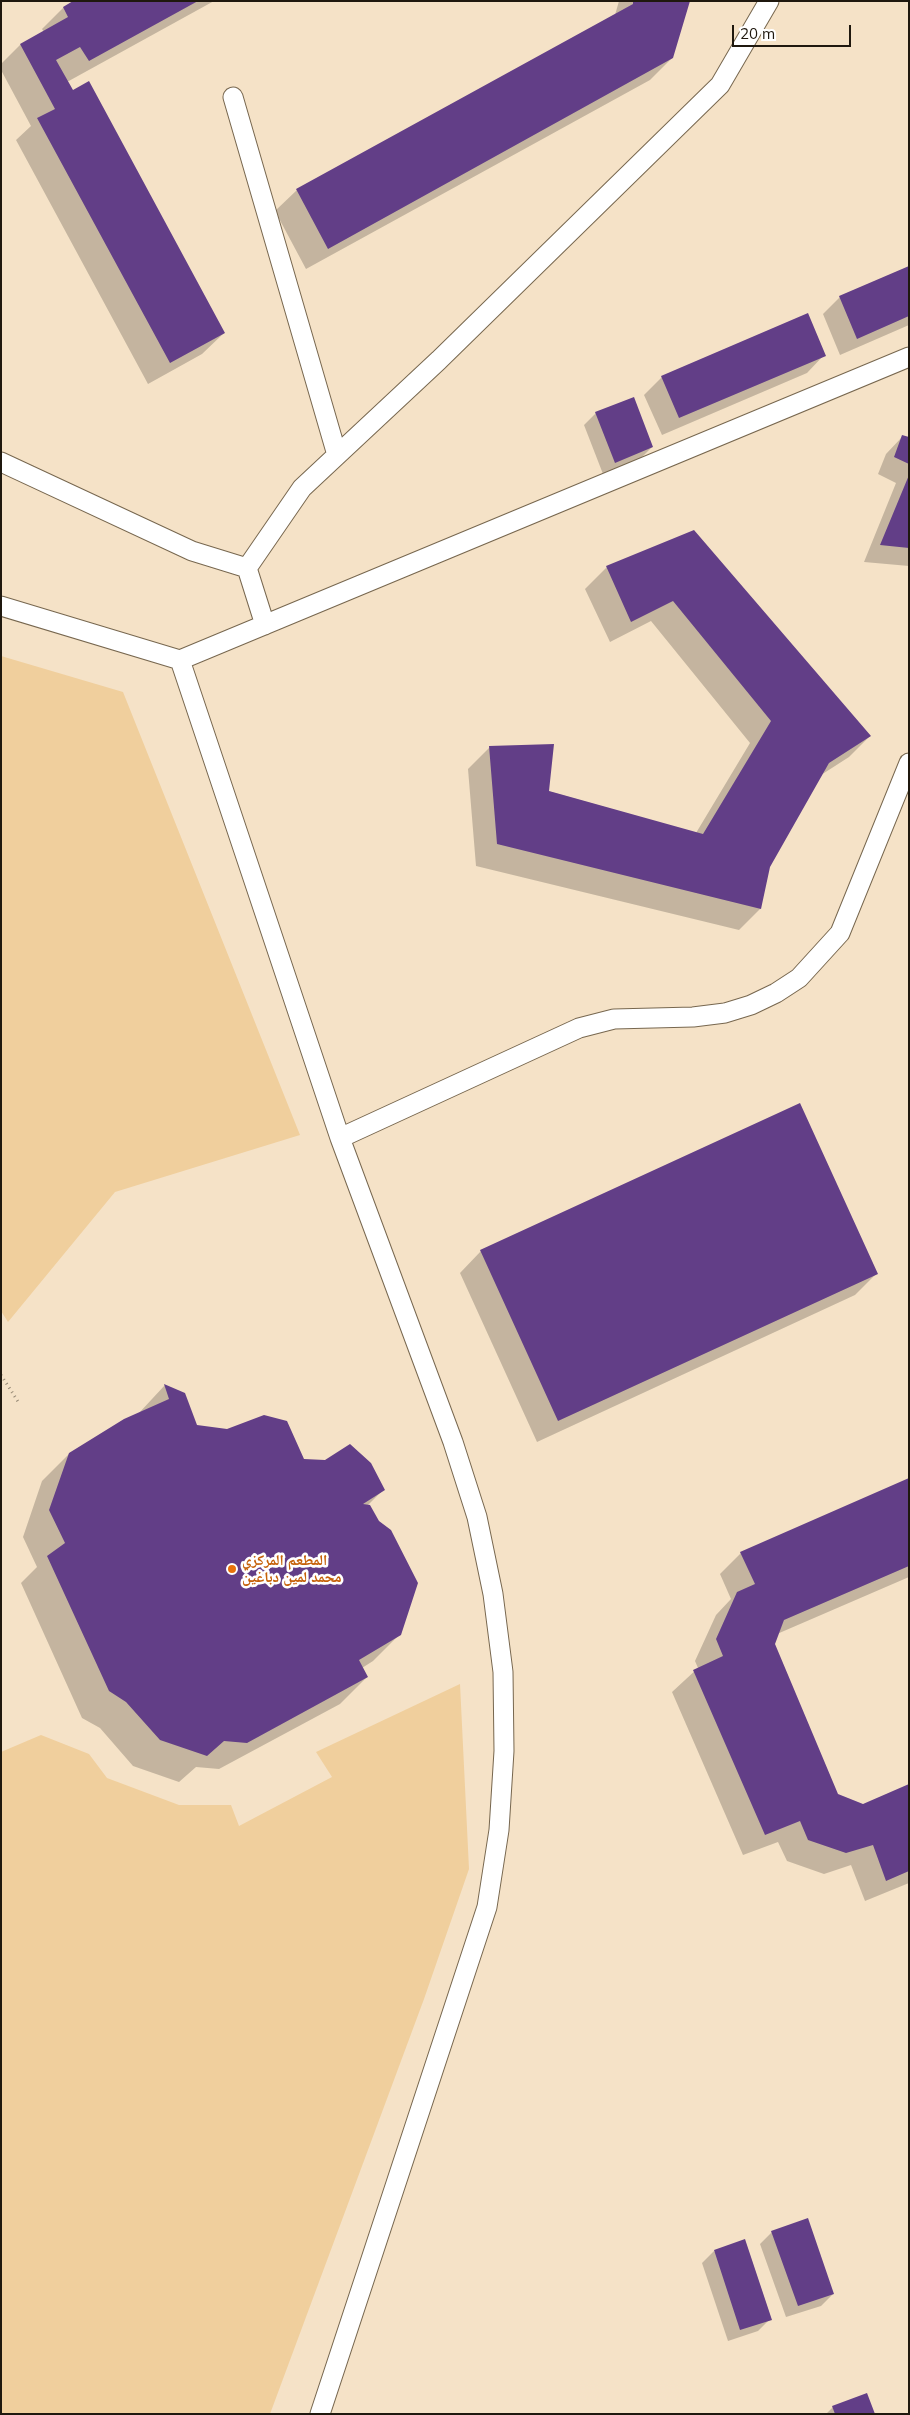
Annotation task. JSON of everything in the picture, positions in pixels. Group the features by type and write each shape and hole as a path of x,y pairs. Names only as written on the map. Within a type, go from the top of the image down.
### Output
{"lane":[{"path":"247,568 302,488 439,360 720,85 770,1"},
{"path":"234,97 337,455"},
{"path":"1,606 180,660 909,357"},
{"path":"1,462 192,551 247,568"},
{"path":"247,568 265,625"},
{"path":"180,660 340,1138 453,1442 477,1517 493,1594 502,1662 504,1751 499,1830 487,1907 320,2414"},
{"path":"340,1138 579,1028 614,1019 693,1017 725,1012 751,1005 776,993 799,978 840,932 909,763"}],"path":[{"path":"1,1375 19,1403"}],"shaded area":[{"path":"1,656 123,692 300,1135 115,1192 8,1322 1,1311"},
{"path":"460,1684 469,1869 424,1999 270,2414 1,2414 1,1752 41,1735 89,1754 107,1778 179,1805 231,1805 239,1826 332,1777 316,1752"}],"building":[{"path":"73,1 198,1 89,61 80,47 56,60 73,90 89,81 225,333 170,363 37,118 55,109 20,44 68,17 63,7"},
{"path":"633,1 690,1 673,58 328,249 296,189 633,4"},
{"path":"909,266 909,316 857,339 839,296"},
{"path":"808,313 826,356 679,418 661,376"},
{"path":"634,397 653,447 615,463 595,412"},
{"path":"902,435 909,437 909,464 894,457"},
{"path":"909,475 909,548 880,545"},
{"path":"694,530 871,736 829,763 770,867 761,909 497,844 489,746 554,744 549,791 703,834 771,721 673,601 631,622 606,566"},
{"path":"800,1103 878,1274 558,1421 480,1250"},
{"name":"المطعم المركزي محمد لمين دباغين","path":"164,1384 185,1393 197,1425 227,1429 264,1415 287,1421 304,1459 325,1460 350,1444 371,1463 385,1490 363,1504 370,1505 379,1521 391,1530 418,1583 401,1635 359,1660 368,1677 247,1743 224,1741 207,1756 160,1740 126,1702 109,1691 47,1556 65,1543 49,1510 69,1453 124,1419 169,1399"},
{"path":"909,1478 909,1566 784,1620 775,1644 838,1794 863,1804 909,1784 909,1871 886,1881 873,1845 846,1853 808,1840 800,1821 765,1835 693,1670 723,1656 716,1639 737,1592 755,1584 740,1552"},
{"path":"808,2218 834,2294 798,2306 771,2231"},
{"path":"745,2239 772,2320 740,2330 714,2250"},
{"path":"867,2393 875,2414 835,2414 832,2406"}],"place":[{"name":"المطعم المركزي محمد لمين دباغين","path":"232,1569"}]}
